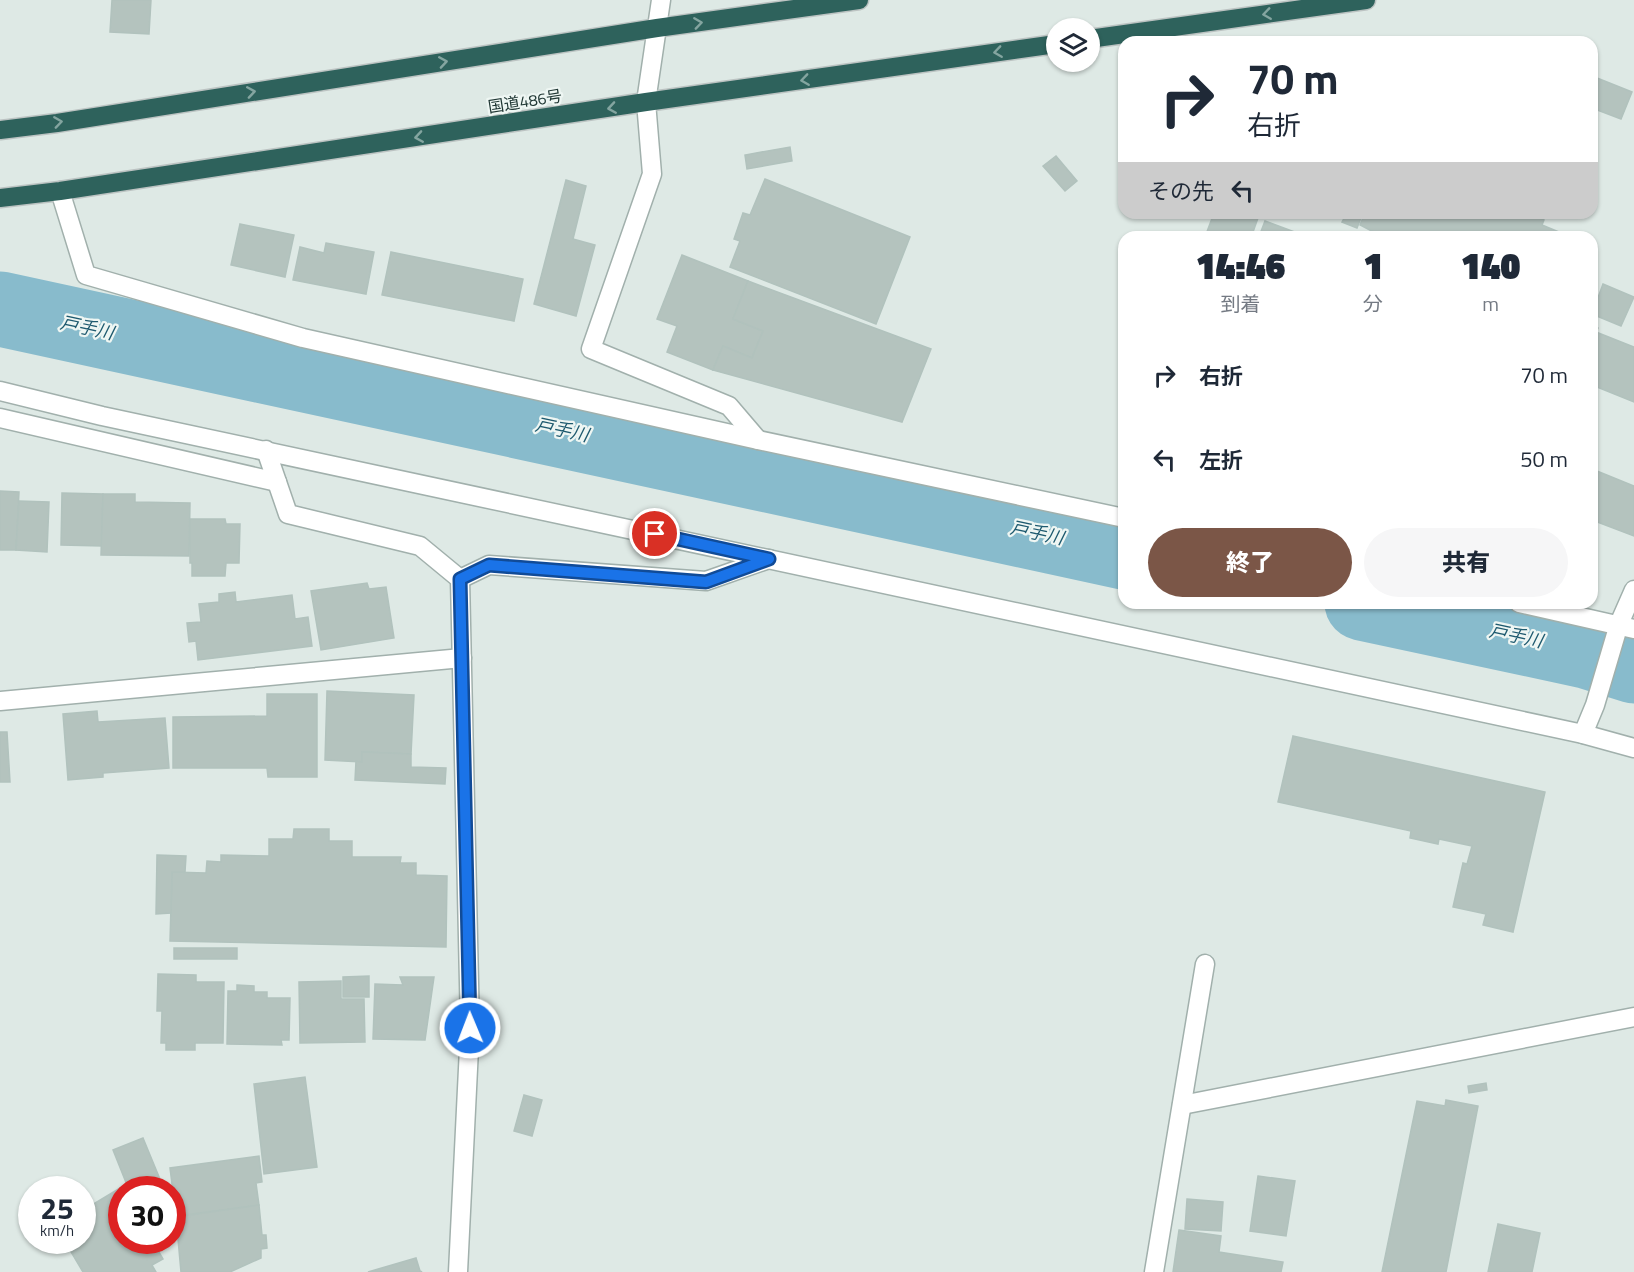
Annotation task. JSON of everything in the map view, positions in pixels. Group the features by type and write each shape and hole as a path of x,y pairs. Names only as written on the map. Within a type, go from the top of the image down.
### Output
{"highway":[{"path":"0,130 657,28 859,0"},
{"path":"1100,37 1366,0"},
{"name":"国道486号","path":"0,198 1046,45"}],"street":[{"path":"661,0 646,102 652,174 591,349 729,406 758,440"},
{"path":"60,191 86,275 303,338 758,440 1118,517"},
{"path":"0,391 102,416 1583,734 1634,748"},
{"path":"0,418 13,419 277,482"},
{"path":"266,450 288,514 420,546 460,579 470,1028 458,1272"},
{"path":"460,579 489,565 706,582 769,559"},
{"path":"1583,734 1626,627 1634,590"},
{"path":"1546,609 1626,627"},
{"path":"0,701 462,658"},
{"path":"1154,1272 1206,964"},
{"path":"1182,1105 1634,1017"}],"building":[{"path":"112,0 151,0 149,34 110,32"},
{"path":"1598,78 1632,92 1621,119 1598,110"},
{"path":"790,147 792,161 747,169 745,155"},
{"path":"1056,156 1077,181 1065,191 1043,166"},
{"path":"765,179 910,237 876,324 730,267 740,241 734,239 743,213 750,215"},
{"path":"566,180 586,186 573,239 595,245 576,316 534,304"},
{"path":"1212,219 1258,219 1253,231 1207,231"},
{"path":"1344,219 1361,219 1357,228 1342,222"},
{"path":"1362,219 1541,219 1544,220 1542,225 1556,231 1372,231 1360,225"},
{"path":"1265,221 1292,231 1261,231"},
{"path":"240,224 294,235 285,277 231,265"},
{"path":"326,243 374,252 366,294 293,280 300,247 324,253"},
{"path":"391,252 523,279 514,321 382,295"},
{"path":"682,255 748,281 733,319 763,331 752,358 723,346 713,370 667,352 677,326 657,319"},
{"path":"748,281 931,349 902,422 713,370 723,346 752,358 763,331 733,319"},
{"path":"1603,284 1634,297 1621,326 1598,316 1598,298"},
{"path":"1598,333 1634,347 1634,402 1598,387"},
{"path":"1598,471 1634,486 1634,536 1598,522"},
{"path":"0,491 19,492 16,550 0,550"},
{"path":"62,493 103,494 102,546 61,545"},
{"path":"103,494 135,494 135,502 190,503 189,556 101,555"},
{"path":"19,501 49,502 47,552 16,550"},
{"path":"190,519 225,519 226,524 240,524 239,563 226,563 225,576 192,576"},
{"path":"367,583 369,589 386,587 394,638 321,650 311,591"},
{"path":"235,592 236,602 292,595 295,619 308,617 312,646 198,660 196,641 189,642 187,623 201,622 199,604 219,602 219,594"},
{"path":"327,691 414,695 411,754 362,752 362,762 325,760"},
{"path":"267,694 317,694 317,777 268,777 267,768 173,768 173,717 267,716"},
{"path":"97,711 98,722 165,718 169,768 103,773 103,777 68,780 63,714"},
{"path":"0,732 7,732 10,782 0,782"},
{"path":"1293,736 1545,792 1513,932 1483,925 1486,914 1453,907 1463,863 1467,864 1472,846 1439,839 1438,844 1410,838 1411,831 1278,802"},
{"path":"362,752 411,754 411,767 446,768 445,784 355,780 356,761 362,762"},
{"path":"294,829 329,829 329,841 352,841 352,857 401,857 400,863 416,863 416,875 447,876 446,947 170,941 172,872 206,873 207,861 221,862 221,855 269,856 269,839 293,839"},
{"path":"157,855 186,856 185,872 172,872 171,913 156,914"},
{"path":"174,948 237,948 237,959 174,959"},
{"path":"158,974 196,975 196,982 224,982 223,1043 195,1043 195,1050 166,1050 166,1043 161,1043 162,1011 157,1011"},
{"path":"369,976 369,997 343,997 343,977"},
{"path":"400,977 434,977 425,1040 373,1039 375,984 403,985"},
{"path":"341,981 341,999 364,999 365,1042 300,1043 299,982"},
{"path":"237,985 254,986 254,992 267,992 267,998 290,998 289,1040 281,1040 282,1045 227,1044 228,991 237,991"},
{"path":"305,1077 317,1167 264,1174 254,1084"},
{"path":"1486,1083 1487,1090 1469,1093 1468,1086"},
{"path":"524,1095 542,1100 532,1136 514,1131"},
{"path":"1446,1100 1478,1106 1446,1272 1382,1272 1417,1101 1445,1106"},
{"path":"143,1138 159,1176 123,1176 113,1150"},
{"path":"259,1156 262,1182 256,1183 259,1205 186,1215 186,1176 171,1176 170,1168"},
{"path":"1258,1176 1295,1181 1286,1236 1250,1231"},
{"path":"108,1195 108,1254 160,1254 163,1259 152,1265 156,1272 83,1272 72,1254 96,1254 96,1203"},
{"path":"1187,1199 1223,1202 1221,1231 1185,1229"},
{"path":"259,1205 262,1235 266,1235 267,1248 261,1249 261,1258 230,1272 181,1272 179,1254 186,1254 186,1216"},
{"path":"1498,1224 1540,1233 1532,1272 1488,1272"},
{"path":"1179,1230 1221,1236 1219,1252 1283,1262 1281,1272 1173,1272"},
{"path":"416,1258 422,1272 368,1272"}],"waterway":[{"name":"戸手川","path":"0,309 1118,551"},
{"name":"戸手川","path":"1390,609 1586,651 1634,666"}],"route":[{"path":"470,1028 460,579 489,565 706,582 769,559 655,534"}]}
